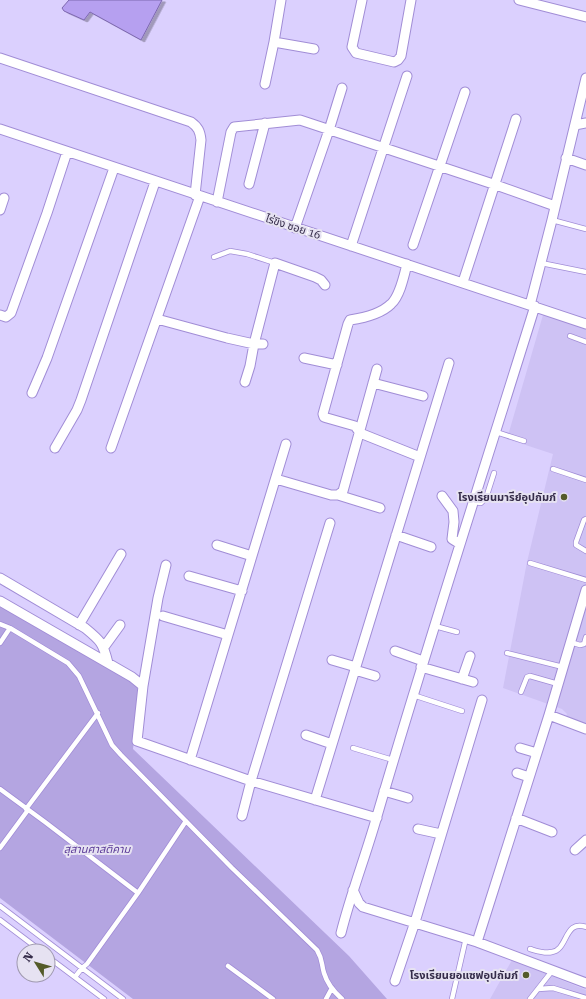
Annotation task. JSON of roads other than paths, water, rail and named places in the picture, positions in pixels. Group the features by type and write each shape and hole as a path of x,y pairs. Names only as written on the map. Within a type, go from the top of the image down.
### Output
{"street":[{"path":"265,84 274,42 280,0"},
{"path":"362,0 352,47 354,51 356,53 394,62 401,56 411,0"},
{"path":"519,0 586,17"},
{"path":"274,42 314,49"},
{"path":"0,58 183,120 197,126 200,131 201,140 197,196 157,319 111,448"},
{"path":"351,246 407,76"},
{"path":"341,933 353,890 377,818 422,664 496,432 533,306 541,263 586,78"},
{"path":"295,228 342,88"},
{"path":"413,245 465,92"},
{"path":"463,282 496,185 516,119"},
{"path":"217,202 231,132 234,127 300,120 555,206"},
{"path":"249,184 265,123"},
{"path":"575,125 586,123"},
{"name":"ไร่ขิง ซอย 16","path":"0,129 197,196 463,282 586,324"},
{"path":"0,315 6,316 11,313 67,152"},
{"path":"566,158 586,165"},
{"path":"32,393 47,358 114,168"},
{"path":"55,448 77,410 81,400 155,182"},
{"path":"0,210 4,198"},
{"path":"245,382 258,344 275,263 315,277 321,280 325,285"},
{"path":"407,264 402,284 391,304 377,312 349,321 324,417 355,426 360,433 420,457"},
{"path":"157,319 258,344"},
{"path":"304,358 337,365"},
{"path":"315,800 449,363"},
{"path":"338,495 343,491 377,369"},
{"path":"374,383 423,396"},
{"path":"190,760 286,444"},
{"path":"276,479 331,495 338,495 380,508"},
{"path":"442,496 453,510 454,522 452,539 460,544"},
{"path":"242,816 251,781 330,523"},
{"path":"396,535 431,547"},
{"path":"217,545 252,556"},
{"path":"80,625 121,554"},
{"path":"166,565 158,598 143,686 137,741 251,781 377,818"},
{"path":"189,576 242,591"},
{"path":"0,578 80,625 96,637 104,648 108,663"},
{"path":"477,942 549,715 570,642 584,607 586,590"},
{"path":"0,601 132,677 143,686"},
{"path":"163,616 228,635"},
{"path":"104,648 120,625"},
{"path":"395,651 422,664 473,682"},
{"path":"462,679 470,656"},
{"path":"332,660 375,676"},
{"path":"395,981 415,922 482,700"},
{"path":"549,715 586,729"},
{"path":"306,735 332,744"},
{"path":"520,748 537,753"},
{"path":"517,773 529,777"},
{"path":"384,791 408,798"},
{"path":"516,818 552,832"},
{"path":"418,829 442,834"},
{"path":"575,850 586,840"},
{"path":"353,890 359,903 363,906 466,938 586,983"}],"lane":[{"path":"552,220 586,229"},
{"path":"214,257 230,251 247,254 275,263"},
{"path":"541,263 586,272"},
{"path":"570,336 586,342"},
{"path":"496,432 524,441"},
{"path":"553,469 586,480"},
{"path":"474,502 481,503 486,498 494,473"},
{"path":"586,519 584,520 576,545 586,551"},
{"path":"530,563 586,580"},
{"path":"0,624 10,628 68,664 79,676 112,745 132,767 316,950 322,958 323,972 327,981 342,999"},
{"path":"435,626 457,632"},
{"path":"0,643 10,628"},
{"path":"570,642 580,645 584,644 586,637"},
{"path":"506,653 563,667"},
{"path":"521,692 527,677 530,676 558,684"},
{"path":"413,695 462,711"},
{"path":"0,848 98,713"},
{"path":"353,748 393,760"},
{"path":"0,789 138,893"},
{"path":"75,977 87,964 138,893 186,821"},
{"path":"0,906 124,999"},
{"path":"0,920 30,943"},
{"path":"530,949 553,952 558,950 566,935 574,927 580,925 586,927"},
{"path":"452,999 466,938"},
{"path":"56,963 104,999"},
{"path":"228,966 273,999"},
{"path":"530,999 552,971"},
{"path":"326,999 332,988"},
{"path":"538,989 553,988 586,998"}],"place":[{"name":"โรงเรียนมารีย์อุปถัมภ์","path":"564,497"},
{"name":"โรงเรียนยอแซฟอุปถัมภ์","path":"526,975"}],"park label":[{"name":"สุสานศาสติคาม","path":"97,849"}]}
